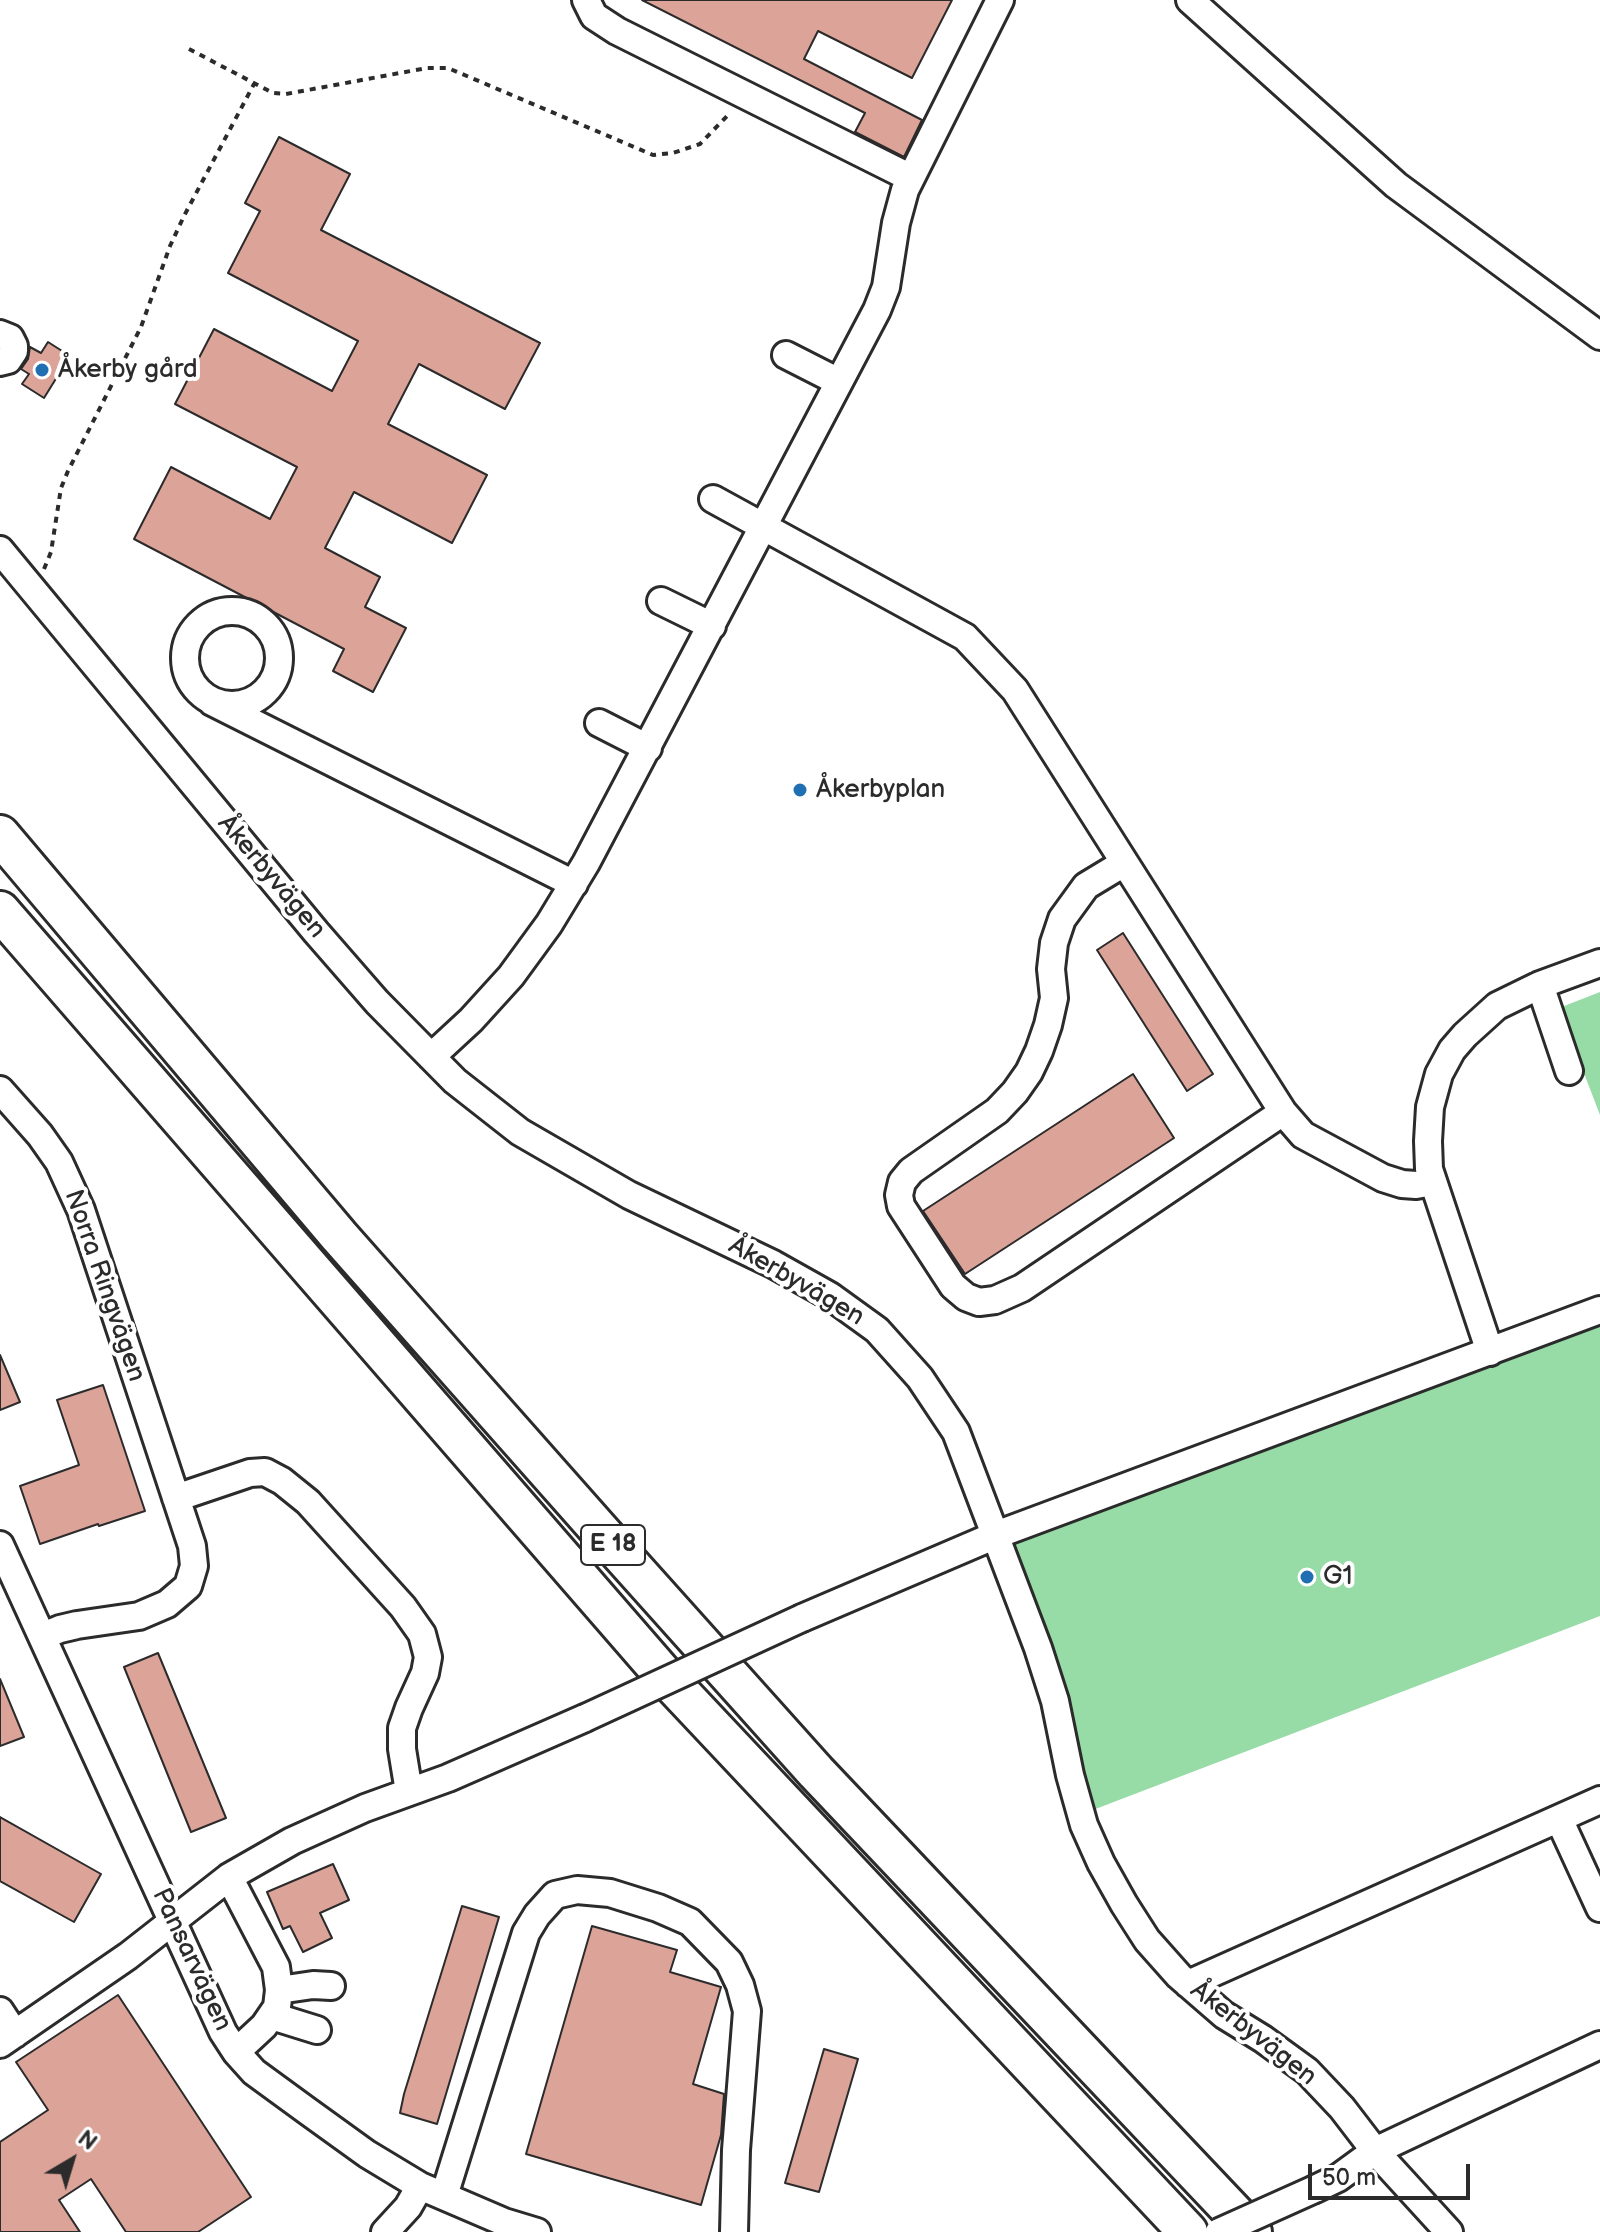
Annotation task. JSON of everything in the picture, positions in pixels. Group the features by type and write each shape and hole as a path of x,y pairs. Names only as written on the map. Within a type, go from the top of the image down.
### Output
{"highway":[{"name":"E 18","path":"0,835 339,1236 816,1772 1252,2232"},
{"name":"E 18","path":"0,911 662,1673 1188,2232"}],"street":[{"path":"586,0 594,16 617,31 911,178"},
{"path":"431,1057 471,1020 511,976 549,924 648,748 877,310 886,287 896,223 911,178 1000,0"},
{"path":"1190,0 1396,185 1600,336"},
{"path":"0,334 10,338 14,351 8,360 0,362"},
{"path":"786,355 839,382"},
{"path":"713,499 965,637 1015,690 1283,1112 1303,1135 1383,1178 1402,1184 1433,1182"},
{"name":"Åkerbyvägen","path":"1,555 316,932 377,1002 455,1081 520,1132 629,1195 734,1245 830,1296 877,1330 920,1378 956,1432 996,1535 1055,1701 1084,1825 1124,1904 1147,1940 1188,1984 1224,2015 1307,2071 1449,2232"},
{"path":"661,601 712,626"},
{"path":"284,738 274,722 271,709 279,658 270,629 260,619 241,611 220,611 201,621 190,634 184,650 186,672 198,692 212,702 574,884"},
{"path":"212,702 241,705 260,696 275,679"},
{"path":"599,723 648,748"},
{"path":"1124,863 1086,886 1062,919 1054,943 1051,969 1054,998 1039,1051 1029,1072 997,1111 911,1171 902,1182 899,1195 901,1206 953,1286 966,1297 979,1302 995,1300 1022,1288 1283,1112"},
{"path":"1490,1352 1429,1169 1430,1107 1439,1074 1452,1050 1497,1006 1540,985 1600,963"},
{"path":"1540,985 1569,1071"},
{"name":"Norra Ringvägen","path":"0,1090 40,1135 59,1162 81,1210 192,1546 194,1566 188,1586 167,1604 139,1616 77,1625 43,1636"},
{"path":"0,2011 8,2039 128,1956 229,1877 292,1841 365,1808 448,1778 802,1618 996,1535 1600,1310"},
{"path":"176,1498 250,1473 265,1472 308,1502 403,1607 422,1634 428,1657 425,1673 402,1728 409,1792"},
{"name":"Pansarvägen","path":"0,1545 11,1596 43,1636 223,2032 236,2052 254,2072 367,2154 432,2191 504,2222 537,2232"},
{"path":"1188,1984 1600,1800"},
{"path":"1559,1819 1600,1908"},
{"path":"229,1877 276,1967 279,1990 277,2007 272,2016 236,2052"},
{"path":"385,2232 408,2207 432,2191 526,1933 555,1895 577,1890 610,1893 690,1922 729,1962 740,1985 747,2011 736,2150 734,2232"},
{"path":"279,1990 331,1986"},
{"path":"272,2016 317,2030"},
{"path":"1219,2232 1338,2178 1375,2151 1600,2045"}],"path":[{"path":"189,49 273,93 286,94 427,68 448,68 653,155 673,153 700,144 731,111 739,93"},
{"path":"29,585 44,570 51,552 61,488 68,471 141,327 184,216 254,83"}],"green space":[{"path":"1600,992 1600,1115 1559,1008"},
{"name":"G1","path":"1600,1316 1600,1616 1085,1813 1001,1539"}],"building":[{"path":"642,0 952,0 912,78 818,31 804,59 922,120 904,157 855,132 865,113"},
{"path":"279,137 350,174 321,230 540,343 505,409 419,364 388,424 487,475 452,543 354,492 325,548 380,577 365,607 406,628 373,692 333,671 344,649 134,539 171,467 270,519 297,467 175,404 214,329 332,391 358,341 228,273 260,211 245,203"},
{"name":"Åkerby gård","path":"48,342 70,356 44,398 22,384 29,374 21,369 28,359 30,347 41,353"},
{"path":"1123,933 1213,1074 1187,1091 1097,950"},
{"path":"1133,1074 1174,1138 965,1274 923,1211"},
{"path":"0,1355 20,1402 0,1410"},
{"path":"103,1385 145,1511 40,1544 20,1486 79,1465 57,1400"},
{"path":"158,1653 226,1818 191,1832 124,1667"},
{"path":"0,1679 24,1737 0,1746"},
{"path":"0,1817 101,1874 74,1922 0,1881"},
{"path":"333,1864 349,1900 320,1913 332,1938 303,1952 290,1926 283,1929 267,1892"},
{"path":"462,1906 499,1917 437,2124 400,2113"},
{"path":"592,1926 677,1950 670,1972 721,1987 693,2084 724,2094 721,2135 701,2205 526,2154"},
{"path":"118,1995 251,2197 198,2232 126,2232 91,2179 59,2200 80,2232 0,2232 0,2142 48,2110 16,2062"},
{"path":"824,2049 858,2059 819,2192 785,2183"}],"place":[{"name":"Åkerby gård","path":"42,370"},
{"name":"Åkerbyplan","path":"800,790"},
{"name":"G1","path":"1307,1577"}]}
